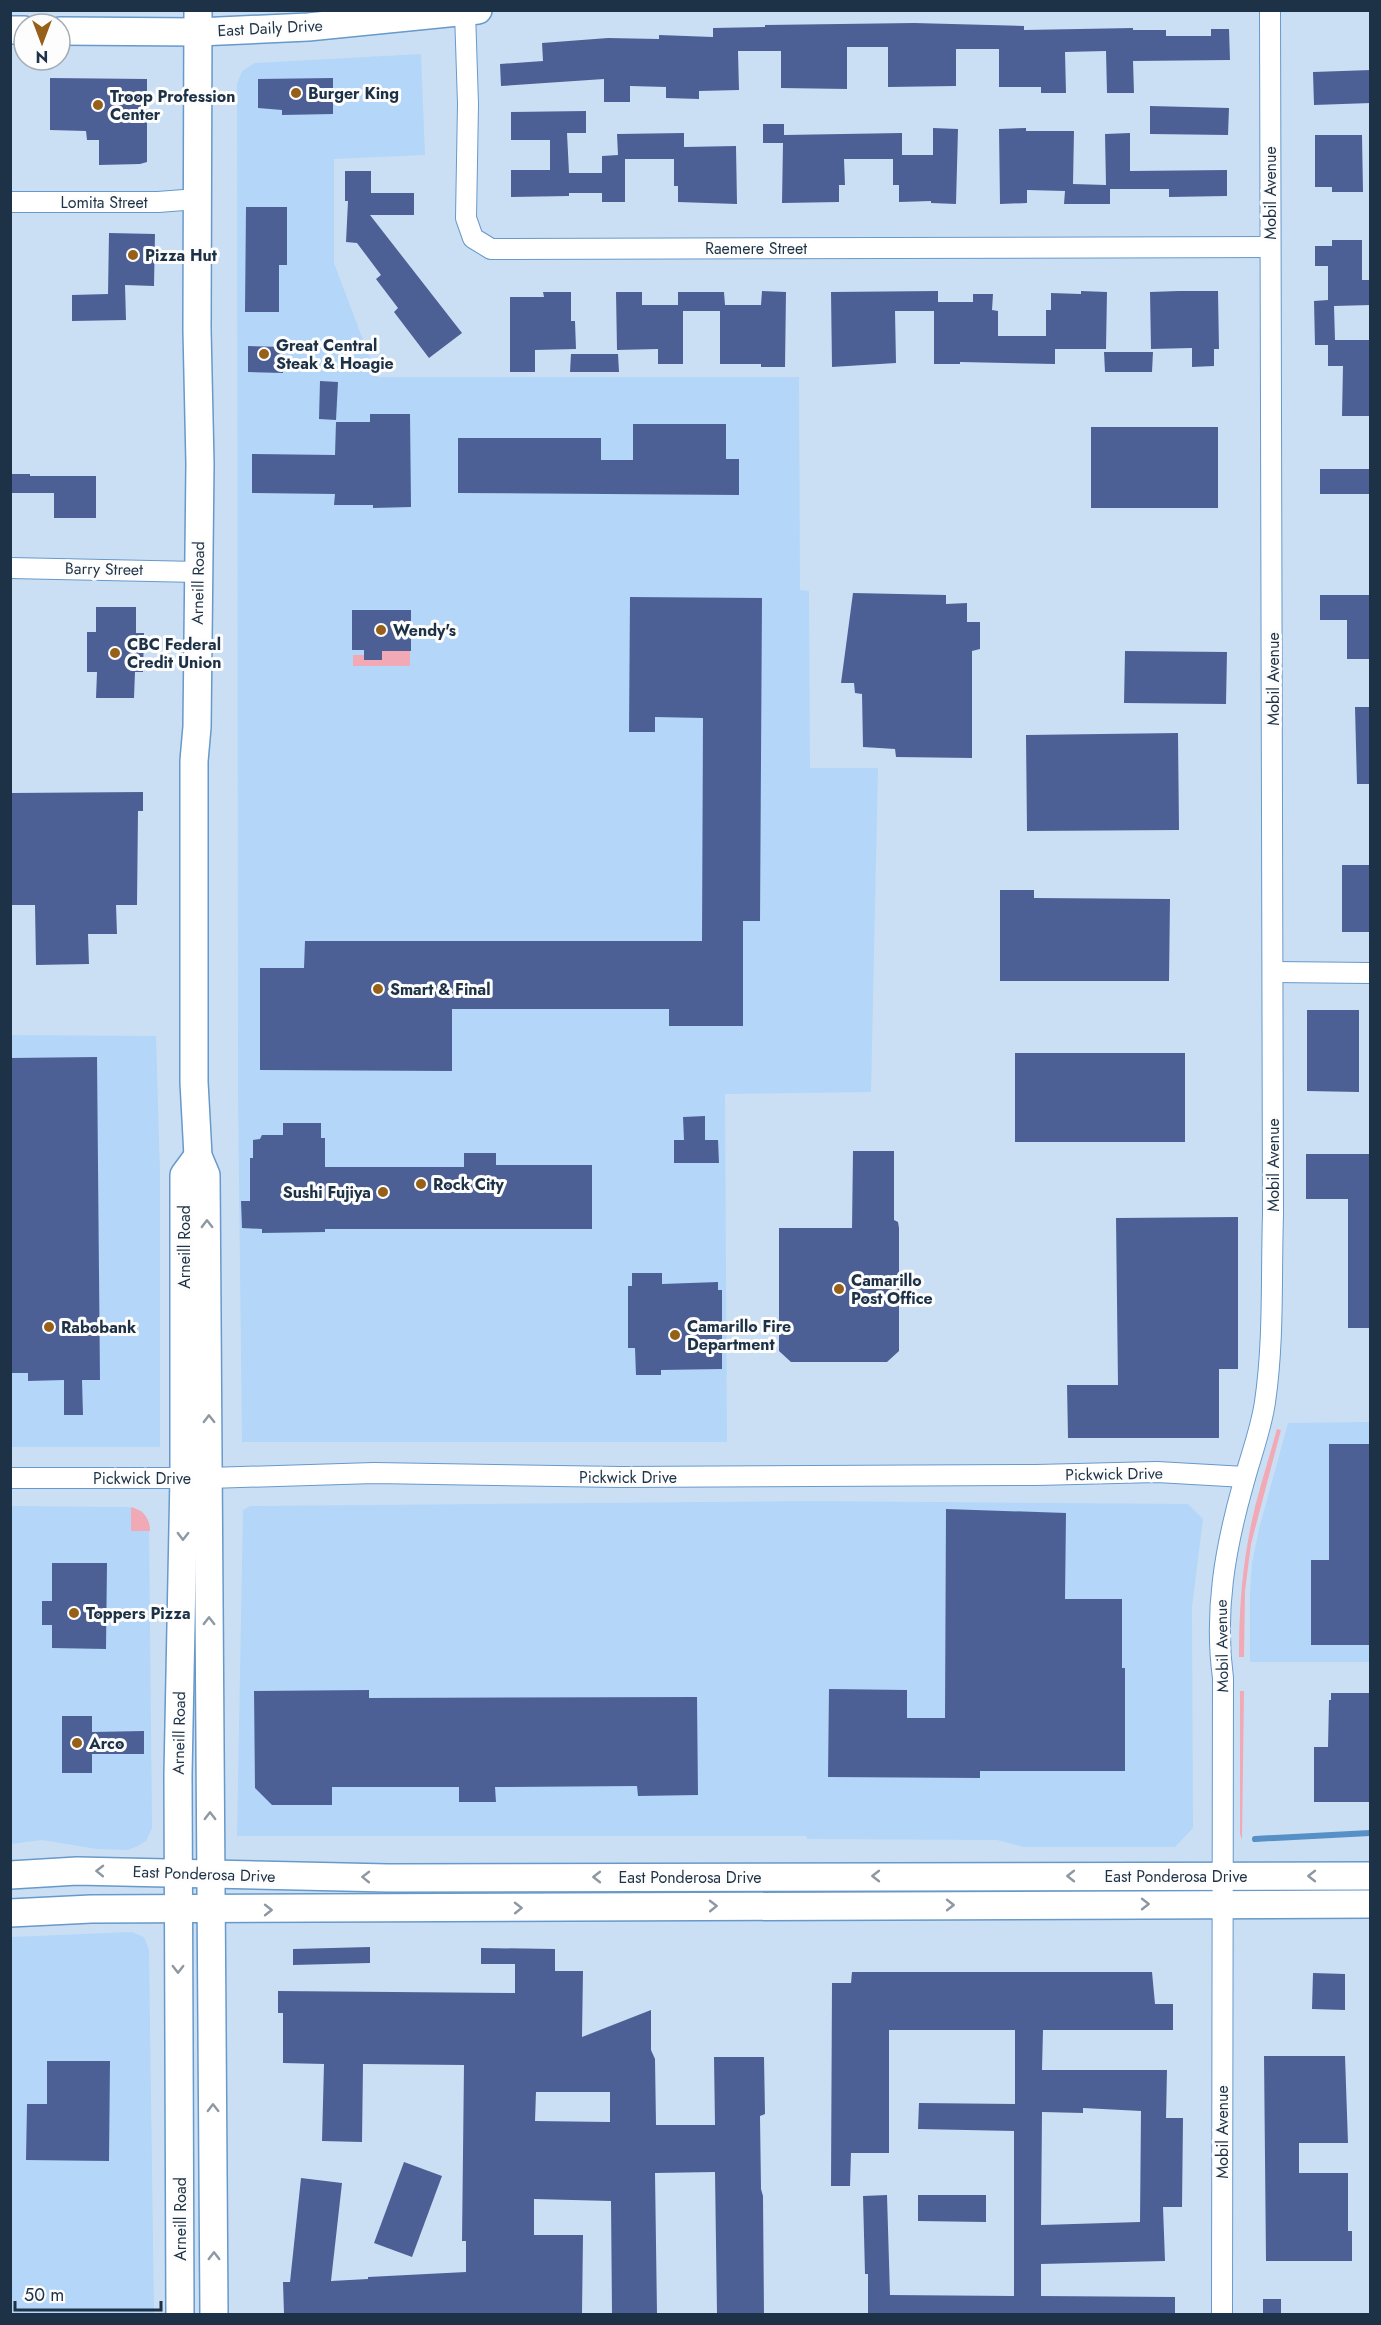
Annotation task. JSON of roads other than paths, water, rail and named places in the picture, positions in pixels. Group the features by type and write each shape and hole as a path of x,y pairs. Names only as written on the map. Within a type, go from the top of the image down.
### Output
{"main road":[{"name":"East Daily Drive","path":"72,30 198,21 308,27 472,11"},
{"name":"Arneill Road","path":"198,21 197,199 200,464 193,910 194,1082 198,1156 184,1175 210,1875 214,2314"},
{"name":"Arneill Road","path":"180,2314 178,1774 197,1478"},
{"name":"East Ponderosa Drive","path":"10,1875 78,1870 388,1878 1371,1876"},
{"name":"East Ponderosa Drive","path":"10,1913 92,1909 1371,1904"}],"street":[{"name":"Mobil Avenue","path":"1222,2314 1223,1678 1219,1614 1222,1577 1245,1477 1265,1404 1269,1366 1273,1215 1270,10"},
{"name":"Raemere Street","path":"472,11 466,218 473,238 491,249 1270,247"},
{"name":"Lomita Street","path":"10,202 158,202 197,199"},
{"name":"Barry Street","path":"10,568 198,572"},
{"path":"1274,972 1371,974"},
{"name":"Pickwick Drive","path":"10,1478 197,1478 374,1473 643,1477 1087,1475 1157,1472 1245,1477"}],"waterway":[{"path":"1255,1839 1370,1833"}],"place":[{"name":"Burger King","path":"296,93"},
{"name":"Troop Profession Center","path":"98,105"},
{"name":"Pizza Hut","path":"133,255"},
{"name":"Great Central Steak & Hoagie","path":"264,354"},
{"name":"Wendy's","path":"381,630"},
{"name":"CBC Federal Credit Union","path":"115,653"},
{"name":"Smart & Final","path":"378,989"},
{"name":"Rock City","path":"421,1184"},
{"name":"Sushi Fujiya","path":"383,1192"},
{"name":"Camarillo Post Office","path":"839,1289"},
{"name":"Rabobank","path":"49,1327"},
{"name":"Camarillo Fire Department","path":"675,1335"},
{"name":"Toppers Pizza","path":"74,1613"},
{"name":"Arco","path":"77,1743"}]}
